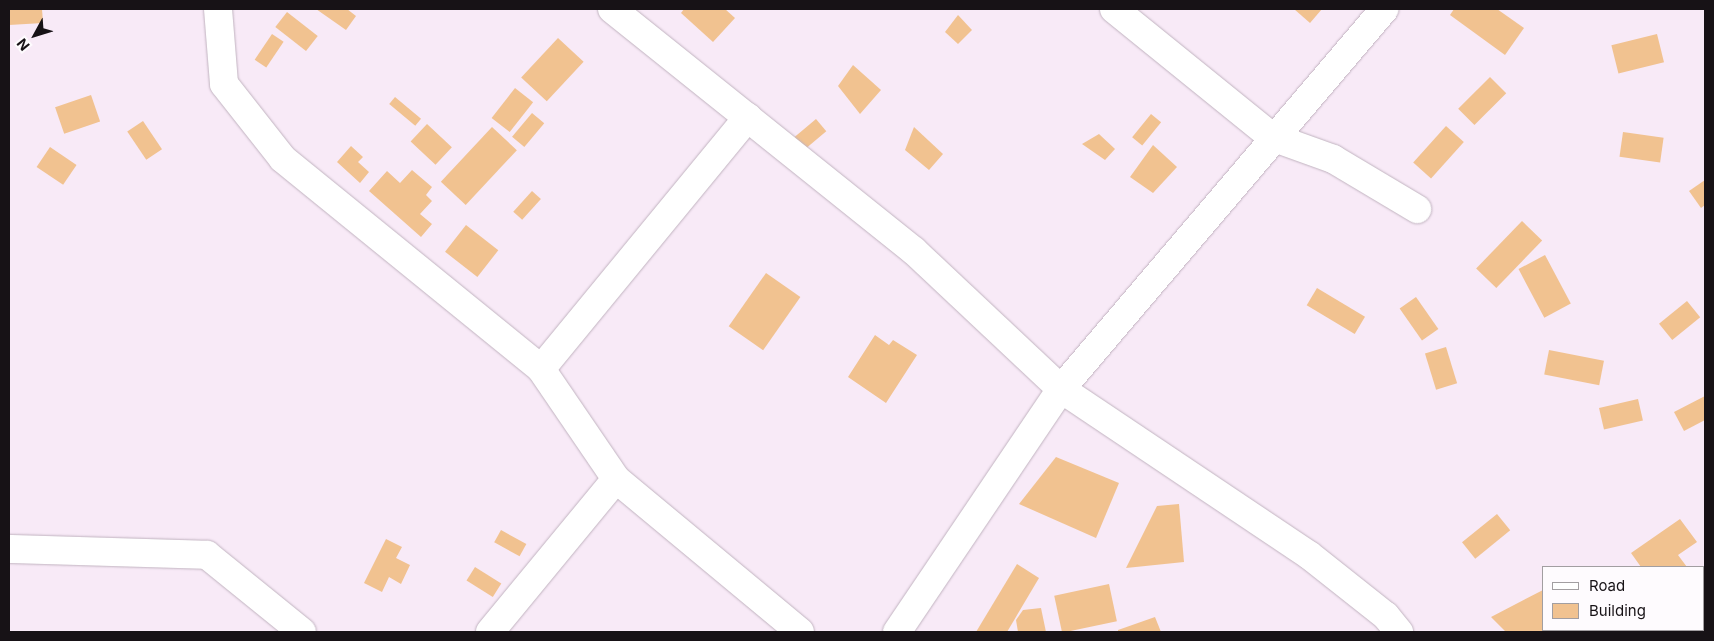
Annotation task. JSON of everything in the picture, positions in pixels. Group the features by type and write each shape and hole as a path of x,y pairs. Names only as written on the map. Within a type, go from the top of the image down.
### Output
{"street":[{"path":"218,9 224,84 283,159 540,369 616,479 800,632"},
{"path":"612,9 914,252 1062,389 1309,555 1386,616 1399,632"},
{"path":"1114,9 1272,137 1333,159 1417,209"},
{"path":"897,632 1062,389 1272,137 1384,9"},
{"path":"540,369 748,118"},
{"path":"490,632 616,479"},
{"path":"9,549 207,554 302,632"}],"building":[{"path":"9,9 42,9 43,23 9,25"},
{"path":"316,9 347,9 356,16 346,30"},
{"path":"684,9 725,9 735,18 713,42 681,13"},
{"path":"1294,9 1322,9 1310,23"},
{"path":"1454,9 1497,9 1524,28 1505,55 1450,15"},
{"path":"287,12 318,36 306,51 275,27"},
{"path":"958,15 972,30 958,44 945,32"},
{"path":"272,34 284,42 266,68 255,60"},
{"path":"1657,34 1664,62 1618,74 1611,45"},
{"path":"558,38 584,62 547,101 521,77"},
{"path":"853,65 881,90 860,114 838,86"},
{"path":"1490,77 1506,93 1474,125 1458,109"},
{"path":"515,88 533,102 510,132 492,118"},
{"path":"91,95 100,121 64,134 55,107"},
{"path":"395,97 421,119 415,126 389,104"},
{"path":"532,113 544,123 524,147 512,137"},
{"path":"1151,114 1161,122 1142,145 1132,137"},
{"path":"816,119 826,131 801,152 791,140"},
{"path":"143,121 162,149 146,160 127,132"},
{"path":"427,124 452,147 435,165 411,142"},
{"path":"1446,126 1464,142 1431,178 1413,162"},
{"path":"492,127 517,150 466,205 441,182"},
{"path":"914,127 943,154 929,170 905,150"},
{"path":"1623,132 1664,138 1660,162 1620,157"},
{"path":"1099,134 1115,149 1105,160 1082,144"},
{"path":"1153,145 1177,167 1153,193 1130,177"},
{"path":"351,146 363,157 358,162 369,172 360,183 337,162"},
{"path":"50,147 77,165 63,185 37,167"},
{"path":"412,170 432,187 426,195 432,201 420,214 432,224 421,237 369,191 387,171 400,183"},
{"path":"1705,180 1705,205 1701,208 1689,191"},
{"path":"532,191 541,199 522,220 513,212"},
{"path":"1522,221 1542,240 1496,288 1476,268"},
{"path":"466,225 498,250 477,277 445,252"},
{"path":"1545,255 1571,304 1544,318 1519,269"},
{"path":"766,273 800,297 763,350 729,326"},
{"path":"1317,288 1365,317 1355,334 1307,305"},
{"path":"1416,297 1438,329 1422,340 1400,308"},
{"path":"1687,301 1700,317 1672,340 1659,324"},
{"path":"875,335 889,345 893,340 917,355 886,403 848,377"},
{"path":"1446,347 1457,383 1436,390 1425,353"},
{"path":"1549,350 1604,361 1599,385 1544,375"},
{"path":"1705,396 1705,420 1684,431 1674,412"},
{"path":"1638,399 1643,420 1604,429 1599,408"},
{"path":"1056,457 1119,483 1096,538 1019,504"},
{"path":"1179,504 1184,562 1126,568 1157,506"},
{"path":"1497,514 1510,530 1475,559 1462,542"},
{"path":"1680,519 1697,542 1678,555 1686,566 1640,566 1631,553"},
{"path":"501,530 526,544 520,556 494,542"},
{"path":"386,539 402,547 396,558 410,565 401,584 389,577 382,592 364,583"},
{"path":"1017,564 1039,578 1007,632 976,632"},
{"path":"475,567 501,583 493,597 467,581"},
{"path":"1109,584 1117,621 1062,632 1054,596"},
{"path":"1542,591 1542,631 1588,632 1506,632 1491,617"},
{"path":"1041,608 1046,632 1018,632 1016,620 1023,610"},
{"path":"1155,617 1161,632 1118,632 1118,630"}]}
